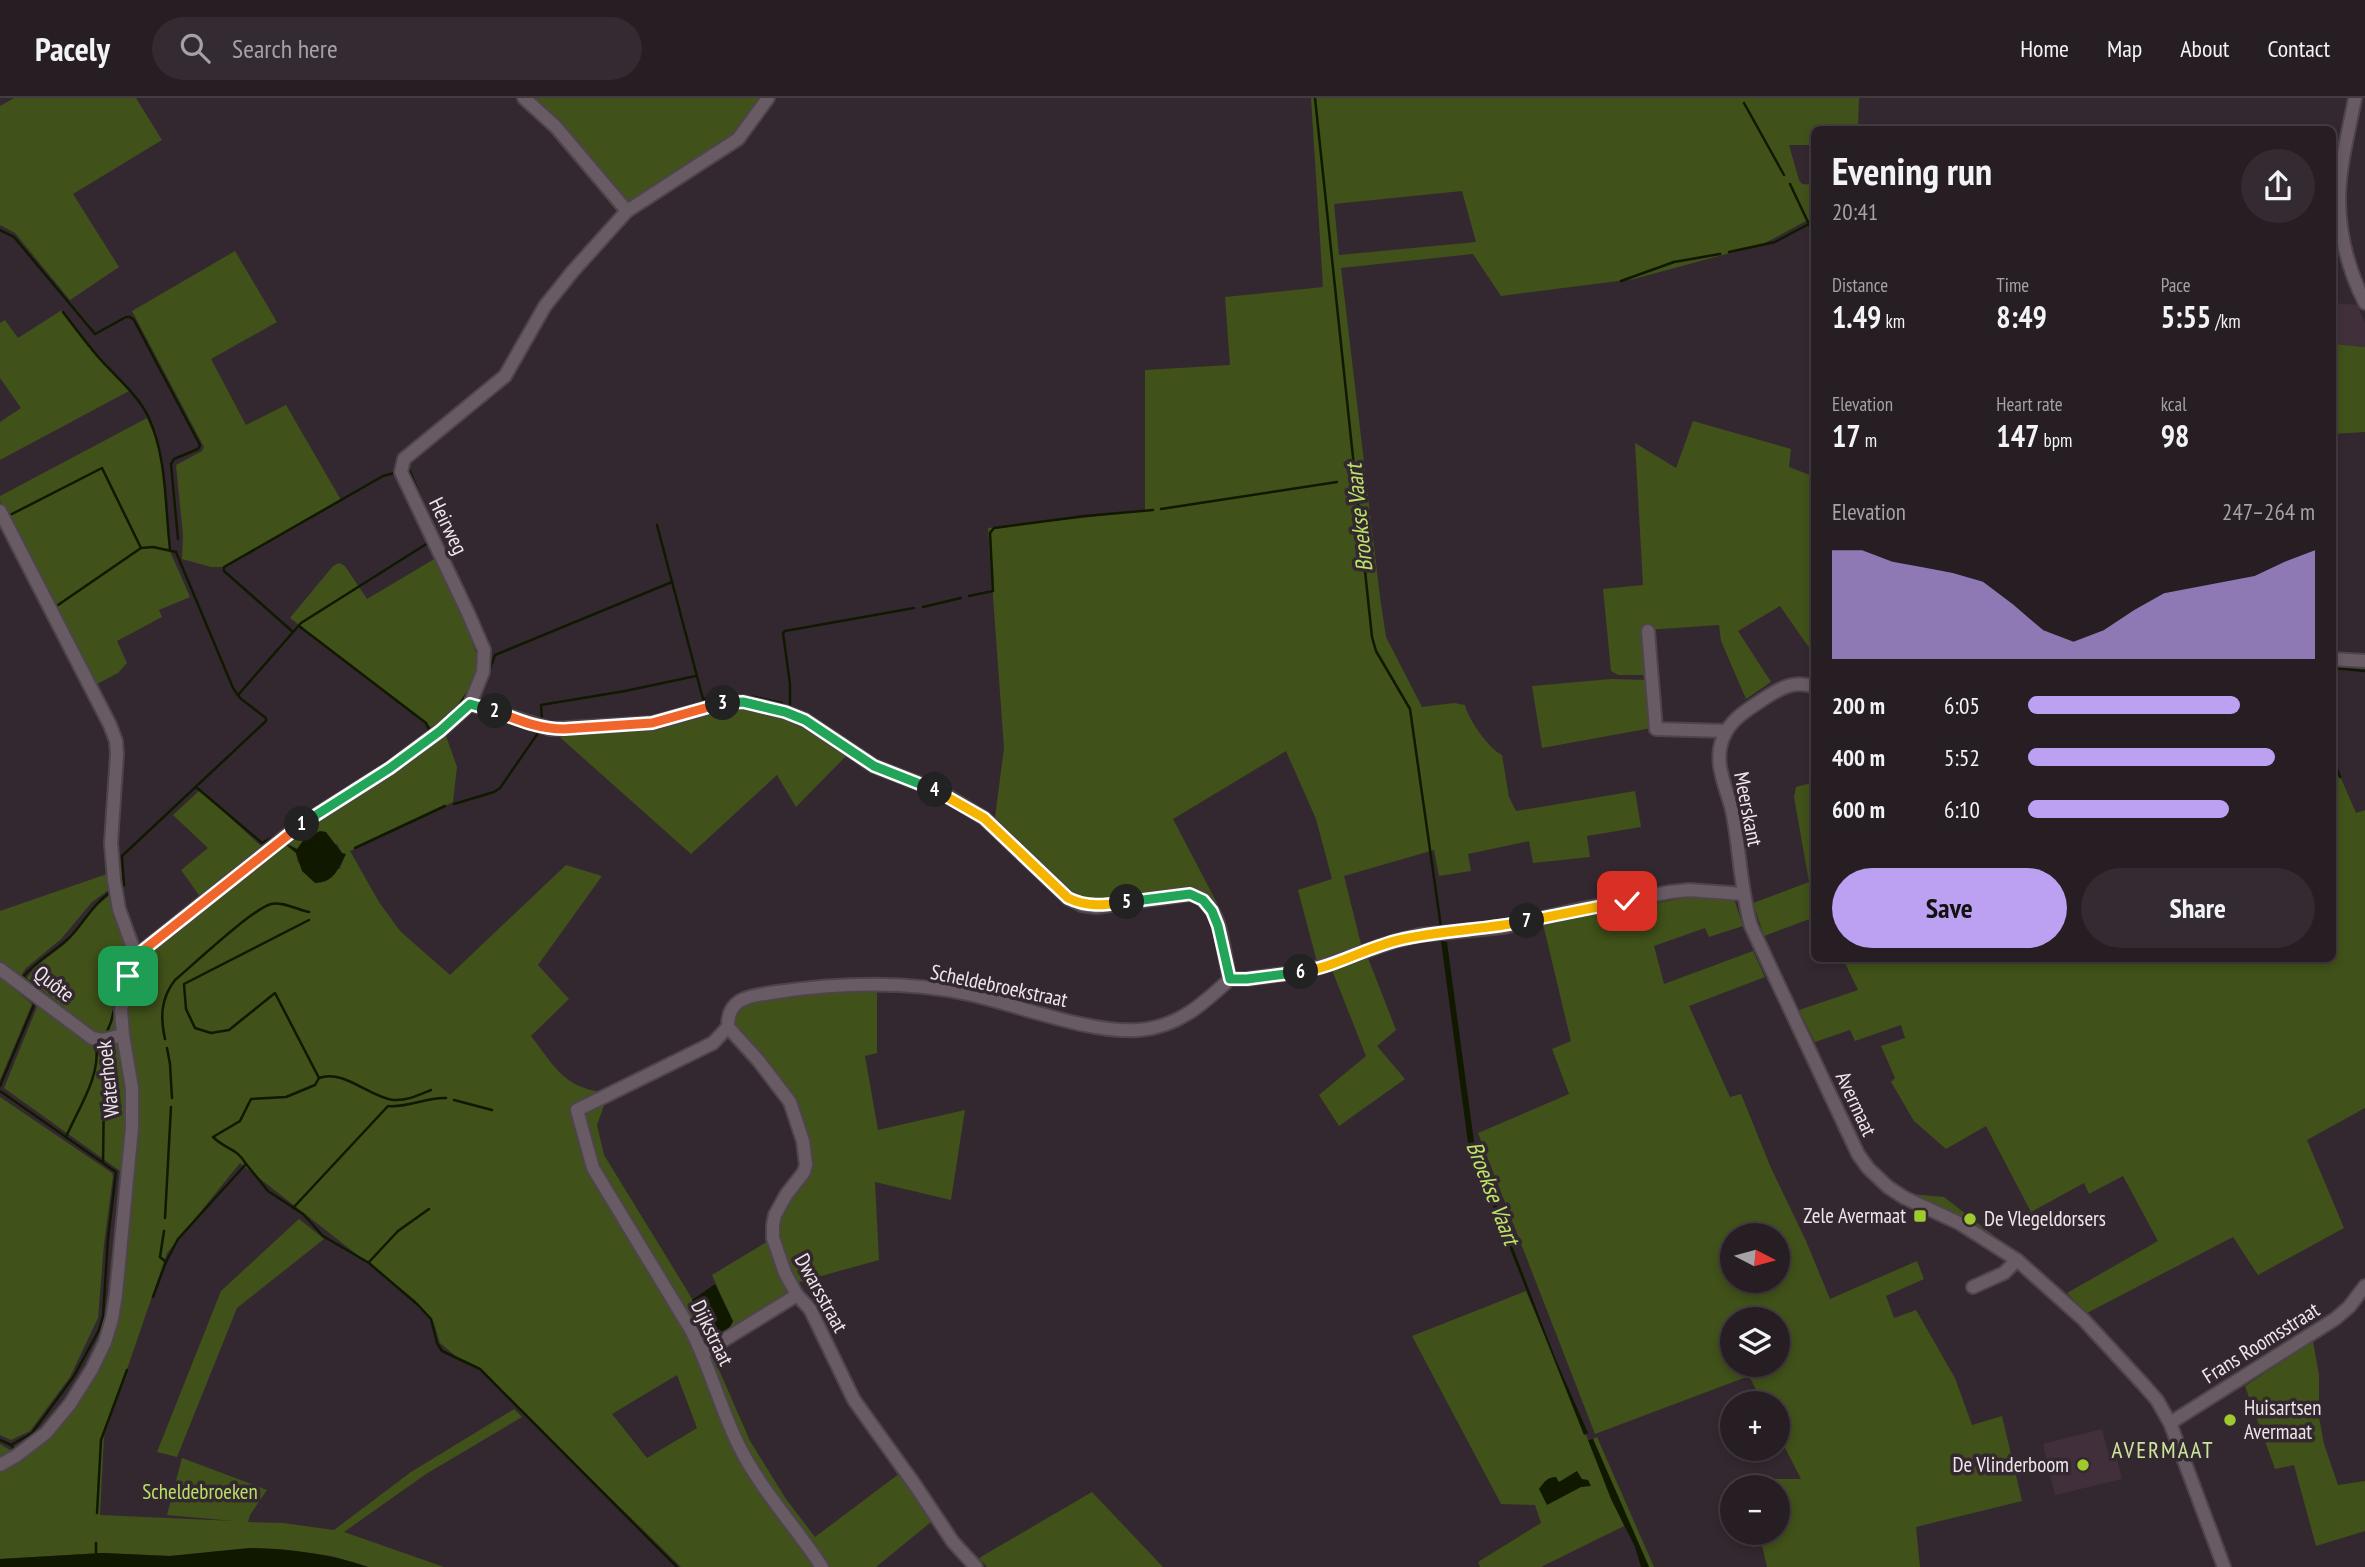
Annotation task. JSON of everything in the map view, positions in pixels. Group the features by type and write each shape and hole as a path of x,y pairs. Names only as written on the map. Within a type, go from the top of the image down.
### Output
{"street":[{"path":"524,98 556,127 628,211"},
{"name":"Heirweg","path":"136,956 296,828 390,768 440,731 470,704 483,672 484,650 401,467 404,459 505,376 545,306 628,211 738,139 768,98"},
{"path":"2355,98 2339,201 2347,254 2365,303"},
{"path":"0,511 116,741 111,843 114,880 119,909 136,956"},
{"path":"1648,631 1656,729 1726,731 1738,717 1778,690 1795,684 1811,686"},
{"path":"2336,659 2365,661"},
{"path":"470,704 551,729 652,723 729,702 743,702 785,712 805,720 874,766 941,792 984,818 1068,898 1082,905 1096,907 1190,894 1198,896 1212,911 1218,926 1230,979 1307,971 1395,941 1503,926 1670,892 1743,894"},
{"name":"Meerskant","path":"1726,731 1722,741 1720,765 1732,811 1743,894"},
{"name":"Avermaat","path":"1743,894 1751,926 1858,1154 1868,1168 1903,1197 1959,1223 2017,1260 2083,1319 2148,1390 2170,1423 2224,1567"},
{"name":"Waterhoek","path":"0,1465 46,1433 70,1404 92,1369 112,1319 132,1128 132,1088 122,1035 121,1010 128,976 136,956"},
{"name":"Quôte","path":"0,969 92,1038 102,1040 122,1035"},
{"name":"Scheldebroekstraat","path":"577,1110 713,1043 729,1027 729,1013 736,1003 753,996 815,988 870,985 934,989 1108,1029 1139,1030 1180,1019 1195,1010 1230,979"},
{"name":"Dwarsstraat","path":"729,1027 776,1082 790,1102 800,1128 806,1165 775,1215 773,1225 773,1238 780,1261 797,1295 810,1309 854,1400 948,1536 976,1567"},
{"name":"Dijkstraat","path":"577,1110 593,1167 672,1295 703,1353 739,1447 776,1506 822,1567"},
{"path":"1973,1287 2004,1273 2017,1260"},
{"name":"Frans Roomsstraat","path":"2170,1423 2335,1319 2349,1307 2365,1286"},
{"path":"703,1353 797,1295"}],"shaded area":[{"path":"2336,303 2357,305 2365,323 2365,347 2336,344"},
{"path":"320,831 326,832 342,853 346,854 331,878 315,883 302,871 296,853 285,844 297,849 305,838"},
{"path":"1441,941 1447,942 1475,1149 1556,1360 1588,1433 1584,1435 1468,1143"},
{"path":"715,1284 733,1321 724,1334 710,1340 706,1334 704,1320 692,1300"},
{"name":"De Vlinderboom","path":"2102,1429 2108,1453 2115,1451 2122,1479 2055,1495 2043,1444"},
{"path":"1593,1439 1649,1567 1641,1567 1635,1547 1611,1499 1588,1440"},
{"path":"1577,1471 1591,1486 1581,1487 1547,1505 1539,1489 1544,1482 1556,1477 1559,1482"},
{"path":"250,1548 310,1553 368,1567 0,1567 0,1559 102,1553 170,1556"}],"green space":[{"path":"14,98 136,98 162,140 73,194 119,267 70,300 15,233 0,225 0,106"},
{"path":"531,98 761,98 742,127 730,138 629,203 548,111"},
{"path":"1311,98 1859,98 1858,126 1811,126 1811,145 1789,145 1799,180 1802,184 1811,185 1811,231 1806,221 1763,244 1634,279 1501,296 1473,254 1341,268 1386,637 1422,707 1454,703 1465,705 1480,733 1491,747 1502,755 1509,797 1516,811 1635,791 1641,827 1587,836 1590,857 1533,863 1529,841 1468,854 1471,871 1439,876 1434,850 1344,876 1362,948 1317,962 1298,890 1332,879 1316,819 1286,751 1173,819 1217,903 1213,904 1206,896 1095,902 1081,898 1056,882 1001,825 995,817 1004,748 988,528 1145,511 1145,370 1230,365 1225,297 1323,287","holes":["1462,191 1476,242 1339,255 1334,204"]},
{"path":"235,251 277,322 211,359 246,425 286,405 341,500 225,567 211,567 182,559 183,535 176,465 202,451 204,447 132,311"},
{"path":"62,310 88,346 129,391 0,460 0,422 21,408 0,378 0,323 5,320 18,338"},
{"path":"2336,344 2365,347 2365,432 2336,434"},
{"path":"147,418 162,462 169,549 190,597 159,610 162,617 117,641 127,663 118,673 95,685 0,501 0,496"},
{"path":"1693,421 1791,449 1789,467 1811,475 1811,650 1780,606 1738,631 1771,682 1746,699 1721,641 1719,625 1646,630 1650,675 1618,675 1611,671 1603,589 1643,585 1635,443 1676,468"},
{"path":"436,558 468,623 477,649 479,665 466,698 458,708 432,728 290,618 333,566 339,563 345,566 367,599"},
{"path":"1611,679 1649,680 1657,727 1542,748 1532,686"},
{"path":"736,705 768,711 806,726 848,754 796,807 777,775 691,854 554,732"},
{"path":"445,733 457,767 453,802 350,851 379,902 400,931 450,975 566,865 602,876 538,965 569,999 531,1036 560,1073 577,1085 601,1092 606,1100 597,1125 604,1155 704,1320 706,1334 733,1322 712,1275 773,1238 797,1295 710,1349 750,1441 786,1499 815,1537 904,1470 936,1518 876,1567 681,1567 476,1366 458,1358 440,1343 434,1323 415,1300 240,1163 167,1253 104,1436 100,1515 234,1521 167,1515 182,1458 267,1490 248,1522 283,1523 334,1530 411,1472 514,1409 522,1417 426,1474 344,1532 444,1567 368,1567 332,1556 250,1548 170,1556 102,1553 0,1559 0,1444 15,1453 30,1446 98,1367 127,1212 126,1006 138,961 273,846","holes":["287,843 297,849 337,844 345,855 340,869 298,863 296,853","677,1375 697,1428 647,1458 612,1414"]},
{"path":"2336,767 2356,813 2365,810 2365,1108 2307,1140 2344,1228 2258,1275 2233,1237 2087,1313 2067,1293 2158,1241 2123,1176 2089,1194 2084,1183 2031,1212 1986,1126 1946,1149 1914,1121 1891,1082 1895,1078 1881,1046 1905,1038 1901,1025 1855,1041 1850,1030 1815,1042 1799,1010 1858,990 1844,962 2336,962"},
{"path":"1811,783 1811,918 1764,936 1753,903 1809,882 1794,797 1796,787"},
{"path":"200,790 261,846 201,898 181,870 208,848 173,815"},
{"path":"107,874 110,889 92,902 61,939 26,968 20,977 0,965 0,911"},
{"path":"111,894 129,955 118,1025 111,1033 99,1036 25,981 35,967 66,943 94,908"},
{"path":"1695,896 1735,902 1743,926 1709,937 1705,928 1654,946 1664,984 1753,951 1765,977 1689,1006 1730,1097 1741,1094 1830,1299 1917,1261 1924,1279 1886,1296 1894,1318 1916,1310 1955,1378 1972,1425 2002,1416 2022,1501 1916,1527 1920,1567 1767,1567 1762,1545 1790,1545 1790,1479 1801,1479 1790,1457 1790,1391 1757,1391 1750,1377 1790,1377 1790,1307 1720,1307 1720,1377 1746,1377 1595,1434 1478,1133 1569,1094 1552,1049 1571,1041 1543,924"},
{"path":"1368,958 1396,1030 1377,1046 1405,1079 1339,1126 1319,1095 1366,1056 1332,970"},
{"path":"0,973 17,983 16,991 32,1004 0,1080"},
{"path":"877,989 877,1053 865,1056 878,1130 965,1110 951,1200 875,1182 879,1260 796,1283 783,1257 777,1228 782,1210 809,1174 784,1085 732,1022 740,1005 787,994"},
{"path":"39,1002 113,1043 118,1043 127,1095 124,1167 120,1171 4,1088"},
{"path":"0,1097 113,1176 98,1318 70,1377 30,1431 11,1440 0,1435"},
{"path":"1911,1194 1944,1197 2002,1242 1965,1220"},
{"name":"Scheldebroeken","path":"299,1219 324,1239 237,1308 177,1457 157,1452 221,1291"},
{"path":"1526,1291 1624,1526 1541,1567 1480,1567 1478,1562 1541,1523 1535,1505 1501,1504 1412,1336"},
{"path":"2313,1341 2319,1375 2319,1417 2324,1444 2338,1485 2365,1481 2365,1531 2316,1546 2294,1465 2275,1469 2245,1386"},
{"path":"1597,1437 1654,1567 1649,1567 1593,1439"},
{"path":"1092,1492 1163,1567 987,1567 979,1558"}],"waterway":[{"name":"Broekse Vaart","path":"1315,98 1372,637 1376,651 1410,709 1441,927"},
{"path":"1744,103 1784,175"},
{"path":"1790,184 1811,229"},
{"path":"1729,252 1775,242 1807,225"},
{"path":"0,230 14,237 95,334 126,317 134,320 200,445 198,449 174,459 171,464 178,539"},
{"path":"1621,281 1674,262 1720,254"},
{"path":"63,312 100,359 132,393 148,416 162,464 170,549"},
{"path":"411,459 408,467 425,508"},
{"path":"10,515 102,468 141,548"},
{"path":"293,632 224,571 224,567 383,476 394,473"},
{"path":"1161,509 1337,482"},
{"path":"969,596 993,591 990,533 994,528 1153,510"},
{"path":"657,525 703,699 721,696"},
{"path":"238,695 301,623 428,543"},
{"path":"58,605 141,548 153,547 176,552 233,688 240,698 266,718 266,721 122,856 124,885 121,887"},
{"path":"480,696 495,655 672,582"},
{"path":"923,607 961,598"},
{"path":"790,705 783,633 785,631 914,608"},
{"path":"299,626 426,723 430,732"},
{"path":"472,638 478,654"},
{"path":"2336,668 2365,671"},
{"path":"542,720 541,705 696,676"},
{"path":"459,705 469,691"},
{"path":"728,695 782,703"},
{"path":"454,804 500,788 538,733"},
{"path":"367,775 408,747"},
{"path":"2336,766 2340,777"},
{"path":"196,787 262,843 277,835"},
{"path":"355,848 445,806"},
{"path":"63,1008 23,977 69,938 97,903 109,893"},
{"path":"165,1039 163,1008 175,980 262,908 280,904 309,912"},
{"path":"166,1262 178,1239 246,1164 238,1154 213,1137 240,1121 251,1099 286,1097 315,1085 319,1078 275,993 229,1030 211,1033 195,1028 186,1009 184,984 309,920"},
{"path":"106,1034 122,977"},
{"path":"0,1086 34,1005 32,1000"},
{"path":"66,1137 92,1081 97,1057 96,1046"},
{"path":"167,1048 172,1098"},
{"path":"319,1078 338,1077 393,1100 408,1099 431,1090"},
{"path":"125,1084 126,1102"},
{"path":"0,1091 116,1172 103,1316 99,1330 74,1376 32,1433 11,1445"},
{"path":"103,1162 104,1095"},
{"path":"293,1208 388,1106 446,1098"},
{"path":"454,1100 492,1110"},
{"path":"165,1218 171,1107"},
{"path":"246,1164 268,1191 303,1214 323,1236 369,1263 418,1305 431,1319 437,1343 442,1351 480,1369 677,1567"},
{"path":"369,1262 398,1231 429,1209"},
{"path":"153,1297 166,1262 160,1257 164,1231"},
{"path":"97,1513 101,1440 127,1370"},
{"path":"0,1440 15,1450"},
{"path":"96,1543 96,1557"}],"place":[{"name":"Zele Avermaat","path":"1920,1216"},
{"name":"De Vlegeldorsers","path":"1970,1219"},
{"name":"Huisartsen Avermaat","path":"2230,1420"},
{"name":"De Vlinderboom","path":"2083,1465"}],"district":[{"name":"AVERMAAT","path":"2163,1450"}],"route":[{"path":"128,976 136,956 296,828 390,768 440,731 470,704 551,729 652,723 729,702 766,706 785,712 805,720 874,766 941,792 984,818 1068,898 1082,905 1096,907 1190,894 1198,896 1212,911 1218,926 1230,979 1307,971 1420,935 1503,926 1627,901"}]}
